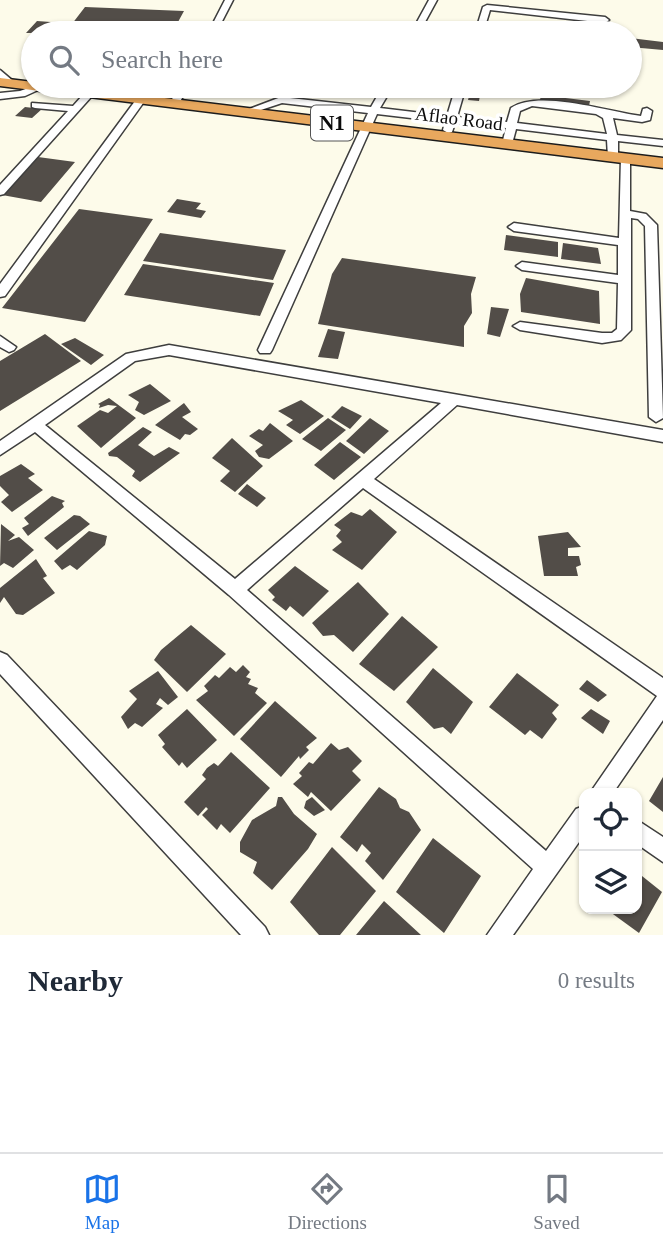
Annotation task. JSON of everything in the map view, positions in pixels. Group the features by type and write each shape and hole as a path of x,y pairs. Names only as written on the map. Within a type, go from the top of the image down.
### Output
{"highway":[{"name":"Aflao Road","path":"3,80 21,83"},
{"name":"Aflao Road","path":"137,98 663,163"}],"street":[{"path":"218,21 229,0"},
{"path":"422,21 433,0"},
{"path":"483,21 487,7 606,20"},
{"path":"0,96 21,94"},
{"path":"0,192 84,98"},
{"path":"175,103 178,98"},
{"path":"265,350 365,127 381,98"},
{"path":"446,136 458,98"},
{"path":"0,293 142,99"},
{"path":"246,113 281,100 663,143"},
{"path":"507,144 515,110 522,105 534,103 595,110 642,119 646,118 647,111"},
{"path":"35,105 74,109"},
{"path":"520,326 602,338 616,337 624,330 625,214 619,158 611,137 610,121 605,114"},
{"path":"625,214 642,216 651,225 656,417"},
{"path":"514,227 624,242"},
{"path":"522,266 624,280"},
{"path":"0,449 37,426 131,358 157,350 663,436"},
{"path":"235,590 454,400"},
{"path":"37,426 235,590 548,867"},
{"path":"364,480 663,689"},
{"path":"0,661 257,935"},
{"path":"604,788 663,703"},
{"path":"499,935 579,824"},
{"path":"642,835 663,851"}],"building":[{"path":"85,7 184,11 179,21 74,21"},
{"path":"642,39 663,42 663,50 642,48"},
{"path":"566,98 590,101 589,106 540,100"},
{"path":"25,107 42,109 32,118 15,116"},
{"path":"38,157 75,162 41,202 2,195"},
{"path":"177,199 201,203 196,209 206,211 201,218 167,212"},
{"path":"79,209 153,219 85,322 2,308"},
{"path":"160,233 286,250 273,280 143,261"},
{"path":"506,235 558,242 558,257 504,250"},
{"path":"563,243 598,248 601,264 561,259"},
{"path":"342,258 476,277 471,294 472,313 464,326 464,347 318,324 332,274"},
{"path":"143,264 274,283 260,316 124,295"},
{"path":"526,278 599,291 600,324 521,312 520,294"},
{"path":"491,307 509,309 500,337 487,334"},
{"path":"328,329 345,332 338,359 318,357"},
{"path":"45,334 81,361 0,411 0,361"},
{"path":"75,338 104,355 91,365 61,344"},
{"path":"150,384 171,401 144,415 135,410 139,402 128,395"},
{"path":"109,398 136,418 101,448 77,426 100,410 108,413 117,406 99,408 98,404"},
{"path":"301,400 324,416 300,434 286,425 293,420 278,411"},
{"path":"184,403 191,412 182,417 198,429 190,435 185,434 180,440 155,425"},
{"path":"342,406 362,416 350,429 331,417"},
{"path":"328,418 346,430 321,451 302,439"},
{"path":"370,418 389,431 364,454 346,441"},
{"path":"270,423 293,441 269,459 259,457 255,451 263,445 249,436 259,429 263,431"},
{"path":"143,427 152,432 138,445 154,456 169,447 180,453 140,482 132,476 135,471 108,453"},
{"path":"232,438 263,466 235,492 220,481 230,471 212,458"},
{"path":"340,442 361,457 334,480 314,465"},
{"path":"21,464 35,474 28,478 43,490 12,512 1,502 9,495 0,486 0,476"},
{"path":"247,484 266,498 257,507 238,494"},
{"path":"52,496 65,501 62,503 64,507 28,536 22,528 29,524 24,518"},
{"path":"370,509 397,532 362,570 332,550 342,542 336,536 341,530 334,525 351,512 362,516"},
{"path":"74,515 90,524 57,550 44,538"},
{"path":"1,524 15,535 8,541 19,537 34,550 13,568 4,563 0,566"},
{"path":"89,531 107,536 105,545 77,570 70,565 62,570 54,561"},
{"path":"568,532 581,547 568,548 568,556 579,556 581,565 576,567 578,576 544,576 538,536"},
{"path":"36,559 47,576 43,578 55,593 23,615 16,614 4,597 0,603 0,588"},
{"path":"295,566 329,591 303,617 290,606 286,611 272,600 275,597 268,590"},
{"path":"358,582 389,614 353,652 334,635 323,636 312,623"},
{"path":"402,616 438,647 394,691 359,664"},
{"path":"191,625 226,654 187,692 154,660 161,650"},
{"path":"243,665 250,672 246,677 251,679 248,684 258,688 255,693 267,703 234,736 196,700 208,691 204,686 215,675 219,678 230,667 236,672"},
{"path":"433,668 473,702 451,734 443,727 434,729 406,702"},
{"path":"158,671 178,697 168,705 160,698 156,704 163,708 142,727 135,723 128,729 121,717 137,699 129,691"},
{"path":"517,673 559,705 552,713 557,719 542,739 530,730 525,735 489,707"},
{"path":"587,680 607,695 598,702 579,689"},
{"path":"275,701 317,738 306,747 309,750 300,759 299,756 281,777 240,739"},
{"path":"187,709 217,740 187,768 182,762 179,766 162,747 165,744 158,735"},
{"path":"591,709 610,721 603,734 581,718"},
{"path":"331,743 339,750 348,747 362,761 352,771 361,780 331,811 311,792 308,797 293,784 302,776 299,773 309,762 313,764"},
{"path":"231,752 270,788 230,833 221,824 217,830 202,815 208,809 206,807 198,816 184,802 206,779 202,775 207,768 214,763 218,766"},
{"path":"663,777 663,812 649,801"},
{"path":"379,787 396,799 400,808 409,812 421,830 383,880 365,861 371,853 362,844 357,852 340,837"},
{"path":"278,797 282,797 294,814 317,834 308,849 272,890 253,873 257,862 240,852 240,842 252,820 276,806"},
{"path":"312,797 325,810 314,816 304,808 306,801"},
{"path":"433,838 481,876 444,933 396,892"},
{"path":"332,847 376,891 340,935 319,935 290,902"},
{"path":"642,876 662,892 639,933 613,914 642,914"},
{"path":"384,901 421,935 356,935"}]}
